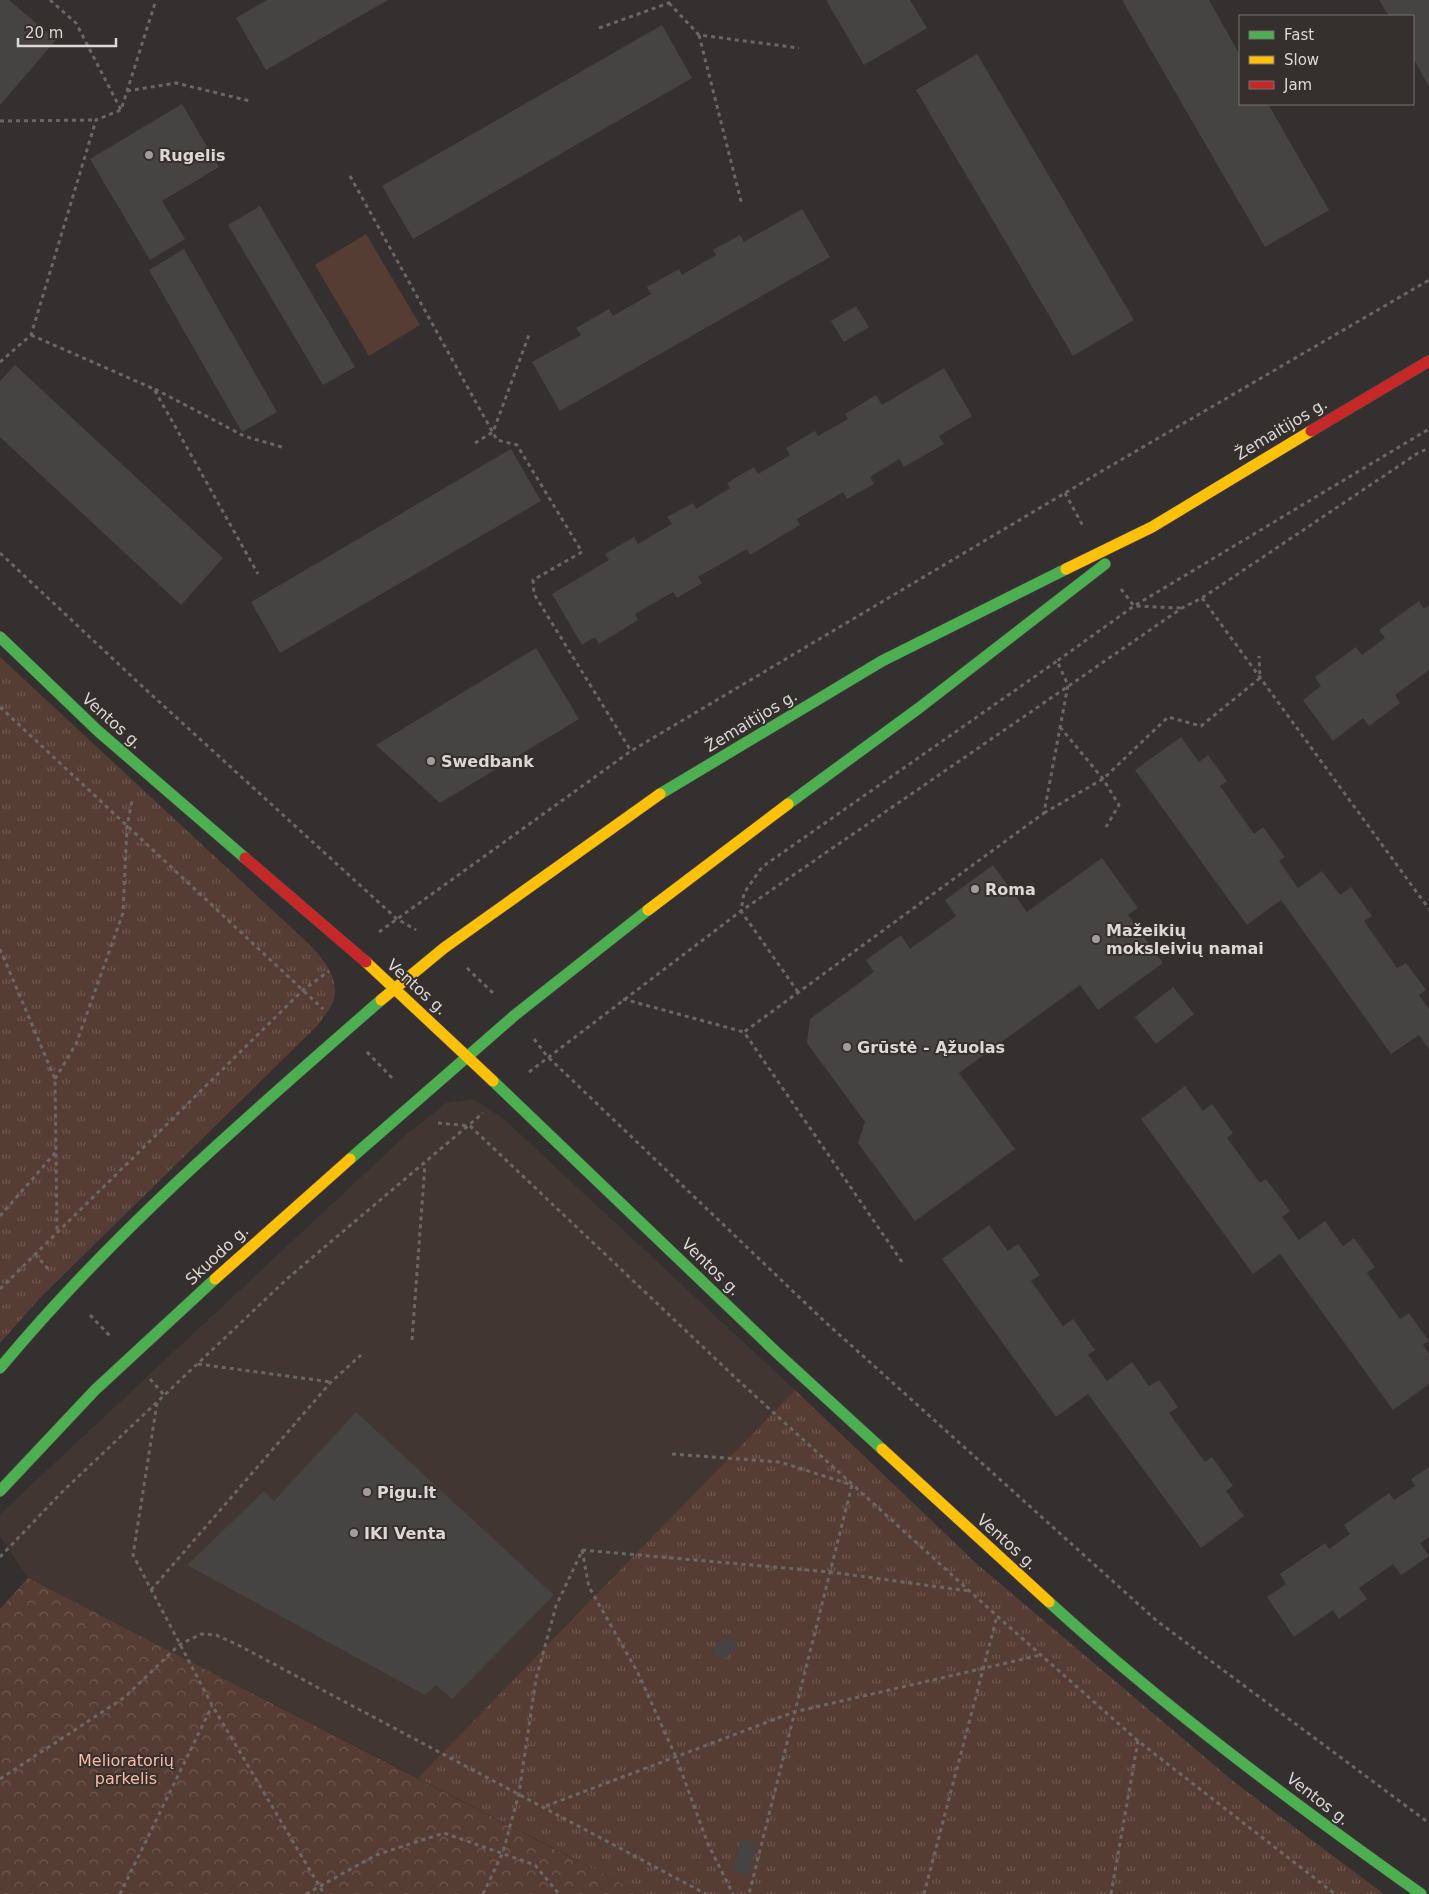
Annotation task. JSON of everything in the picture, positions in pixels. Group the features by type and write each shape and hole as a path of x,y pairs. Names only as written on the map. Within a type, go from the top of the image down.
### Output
{"main road":[{"name":"Žemaitijos g.","path":"395,987 444,948 666,790 882,661 1152,527 1429,360"},
{"name":"Žemaitijos g.","path":"468,1056 515,1015 716,856 920,708 1152,527"},
{"name":"Ventos g.","path":"0,637 98,731 395,987 776,1352 1108,1656 1330,1830 1421,1894"},
{"path":"0,1368 35,1326 200,1159 395,987"},
{"name":"Skuodo g.","path":"0,1491 96,1390 130,1358 255,1242 468,1056"}],"path":[{"path":"50,0 76,23 121,110"},
{"path":"0,121 96,120 121,110 156,0"},
{"path":"600,28 668,1 699,36 742,205"},
{"path":"699,36 799,48"},
{"path":"128,91 176,83 250,101"},
{"path":"0,362 31,335 96,120"},
{"path":"350,176 497,440 516,445 582,552 533,580 534,594 631,751"},
{"path":"0,1289 303,990 397,919 631,751 1107,468 1429,280"},
{"path":"475,443 493,432 530,332"},
{"path":"31,335 154,389 244,436 285,448"},
{"path":"154,389 258,574"},
{"path":"798,992 740,911 744,893 762,867 1057,662 1134,606 1429,429"},
{"path":"0,1557 62,1492 288,1278 470,1126 547,1056 740,911 1182,608 1202,598 1418,453 1429,448"},
{"path":"0,553 143,687 397,919 444,948 515,1015 547,1056 822,1319 1157,1621 1429,1823"},
{"path":"1202,598 1429,909"},
{"path":"1259,656 1260,678"},
{"path":"1044,813 1068,685 1057,662"},
{"path":"744,1032 1044,813 1103,780 1168,717 1201,726 1260,678"},
{"path":"0,707 346,1030 415,1102 431,1122 470,1126 852,1485 997,1616 1138,1741 1335,1894"},
{"path":"1060,726 1103,780 1118,805 1106,827"},
{"path":"55,1078 76,1044 123,913 127,826 138,766"},
{"path":"0,949 55,1078 57,1232"},
{"path":"623,999 744,1032 902,1262"},
{"path":"0,1216 56,1152"},
{"path":"412,1340 426,1163"},
{"path":"35,1254 164,1395"},
{"path":"151,1590 331,1382 361,1355"},
{"path":"197,1364 331,1382"},
{"path":"157,1402 133,1555 212,1705 324,1894"},
{"path":"672,1454 780,1462 852,1485"},
{"path":"749,1894 852,1485"},
{"path":"582,1550 830,1572 970,1591"},
{"path":"582,1550 589,1587 638,1673 676,1757 708,1844 733,1894"},
{"path":"483,1894 503,1852 519,1792 536,1679 556,1606 582,1550"},
{"path":"924,1894 997,1616"},
{"path":"0,1779 125,1697 179,1645 201,1634 216,1636 238,1645 519,1792 706,1894"},
{"path":"545,1806 794,1712 1041,1655"},
{"path":"120,1894 212,1705"},
{"path":"1111,1894 1138,1741"},
{"path":"306,1894 376,1855 444,1833 503,1852 535,1865 559,1894"},
{"path":"1323,1894 1324,1887"}],"shaded area":[{"path":"474,1099 504,1119 795,1390 418,1778 28,1578 0,1536 0,1514 408,1133 446,1103"}],"green space":[{"path":"366,234 420,325 369,356 315,265"},
{"path":"0,657 309,944 329,970 335,986 335,994 332,1005 318,1025 40,1298 0,1343"},
{"path":"795,1390 977,1564 1233,1781 1384,1894 642,1894 418,1778"},
{"name":"Melioratorių parkelis","path":"28,1578 642,1894 0,1894 0,1609"}],"building":[{"path":"0,0 9,0 56,40 0,105"},
{"path":"267,0 388,0 266,70 236,18"},
{"path":"826,0 910,0 927,28 864,65"},
{"path":"1122,0 1209,0 1239,53 1239,105 1269,105 1329,210 1265,247"},
{"path":"1379,0 1429,0 1429,87 1414,60 1414,15 1388,15"},
{"path":"662,25 692,78 413,239 382,186"},
{"path":"977,54 1134,320 1073,356 916,90"},
{"path":"182,104 219,167 162,201 185,239 150,260 90,159"},
{"path":"260,206 355,367 323,385 228,225"},
{"path":"802,209 830,257 560,411 532,362 581,335 576,328 609,309 613,316 651,294 647,287 679,269 682,275 716,255 713,250 740,235 744,242"},
{"path":"184,249 277,412 242,432 149,270"},
{"path":"856,306 869,327 844,342 831,321"},
{"path":"15,365 223,558 181,605 0,437 0,381"},
{"path":"944,368 972,416 939,436 944,444 904,467 899,459 870,477 874,484 847,499 843,492 797,519 800,525 750,555 747,549 698,577 702,583 677,598 673,592 635,614 638,620 599,644 595,637 582,645 552,594 609,560 605,554 634,537 638,544 672,524 667,517 693,503 696,509 730,488 727,483 754,467 758,474 790,455 786,448 815,431 818,436 848,419 845,414 876,395 882,405"},
{"path":"511,449 541,501 280,653 251,602"},
{"path":"1419,601 1424,609 1429,605 1429,670 1395,695 1400,703 1369,726 1363,718 1333,741 1303,700 1321,686 1315,677 1356,647 1362,655 1385,638 1379,630"},
{"path":"536,648 579,719 440,803 376,745"},
{"path":"1181,737 1199,762 1208,755 1227,781 1220,786 1254,834 1263,827 1285,857 1279,861 1298,888 1322,871 1340,895 1351,887 1372,916 1364,921 1397,968 1406,963 1426,990 1419,995 1429,1009 1429,1049 1419,1035 1391,1054 1281,900 1247,925 1135,770"},
{"path":"1102,858 1138,908 1128,915 1163,963 1098,1010 1080,985 959,1073 1015,1149 915,1221 858,1143 865,1122 807,1043 810,1019 874,972 866,960 901,935 910,949 956,916 945,900 993,865 1027,912"},
{"path":"1173,987 1194,1014 1156,1044 1135,1017"},
{"path":"1185,1086 1203,1111 1212,1104 1233,1133 1227,1138 1260,1183 1266,1179 1290,1211 1282,1217 1299,1240 1325,1221 1343,1246 1354,1238 1375,1267 1367,1273 1400,1319 1409,1313 1429,1341 1423,1345 1429,1354 1429,1384 1393,1410 1280,1254 1253,1274 1141,1119"},
{"path":"989,1225 1008,1251 1018,1244 1040,1275 1031,1281 1063,1326 1073,1319 1095,1350 1088,1355 1107,1381 1132,1362 1149,1386 1159,1380 1178,1407 1169,1413 1205,1462 1212,1457 1233,1486 1226,1491 1244,1516 1201,1548 1088,1394 1056,1417 942,1259"},
{"name":"IKI Venta","path":"356,1412 554,1595 452,1699 436,1685 425,1695 187,1565 264,1491 274,1501"},
{"path":"1429,1467 1429,1537 1420,1543 1429,1556 1401,1575 1393,1564 1359,1588 1367,1599 1339,1619 1333,1610 1294,1637 1267,1597 1286,1584 1280,1574 1325,1543 1329,1549 1350,1534 1344,1525 1389,1493 1394,1500 1415,1486 1411,1479"},
{"path":"727,1635 738,1645 723,1661 712,1651"},
{"path":"741,1839 757,1843 749,1875 733,1871"}],"traffic: fast":[{"path":"788,804 919,708 1105,564"},
{"path":"660,794 882,661 1066,569"},
{"path":"0,637 98,731 245,858"},
{"path":"350,1159 515,1015 648,910"},
{"path":"0,1368 43,1318 135,1222 281,1087 381,1000"},
{"path":"493,1081 776,1352 882,1449"},
{"path":"0,1491 95,1390 215,1279"},
{"path":"1049,1602 1138,1680 1230,1754 1421,1894"}],"traffic: slow":[{"path":"1066,569 1152,527 1311,431"},
{"path":"381,1000 444,948 660,794"},
{"path":"648,910 788,804"},
{"path":"366,962 493,1081"},
{"path":"215,1279 350,1159"},
{"path":"882,1449 1049,1602"}],"traffic: jam":[{"path":"1311,431 1429,361"},
{"path":"245,858 366,962"}],"place":[{"name":"Rugelis","path":"149,155"},
{"name":"Swedbank","path":"431,761"},
{"name":"Roma","path":"975,889"},
{"name":"Mažeikių moksleivių namai","path":"1096,939"},
{"name":"Grūstė - Ąžuolas","path":"847,1047"},
{"name":"Pigu.lt","path":"367,1492"},
{"name":"IKI Venta","path":"354,1533"}]}
